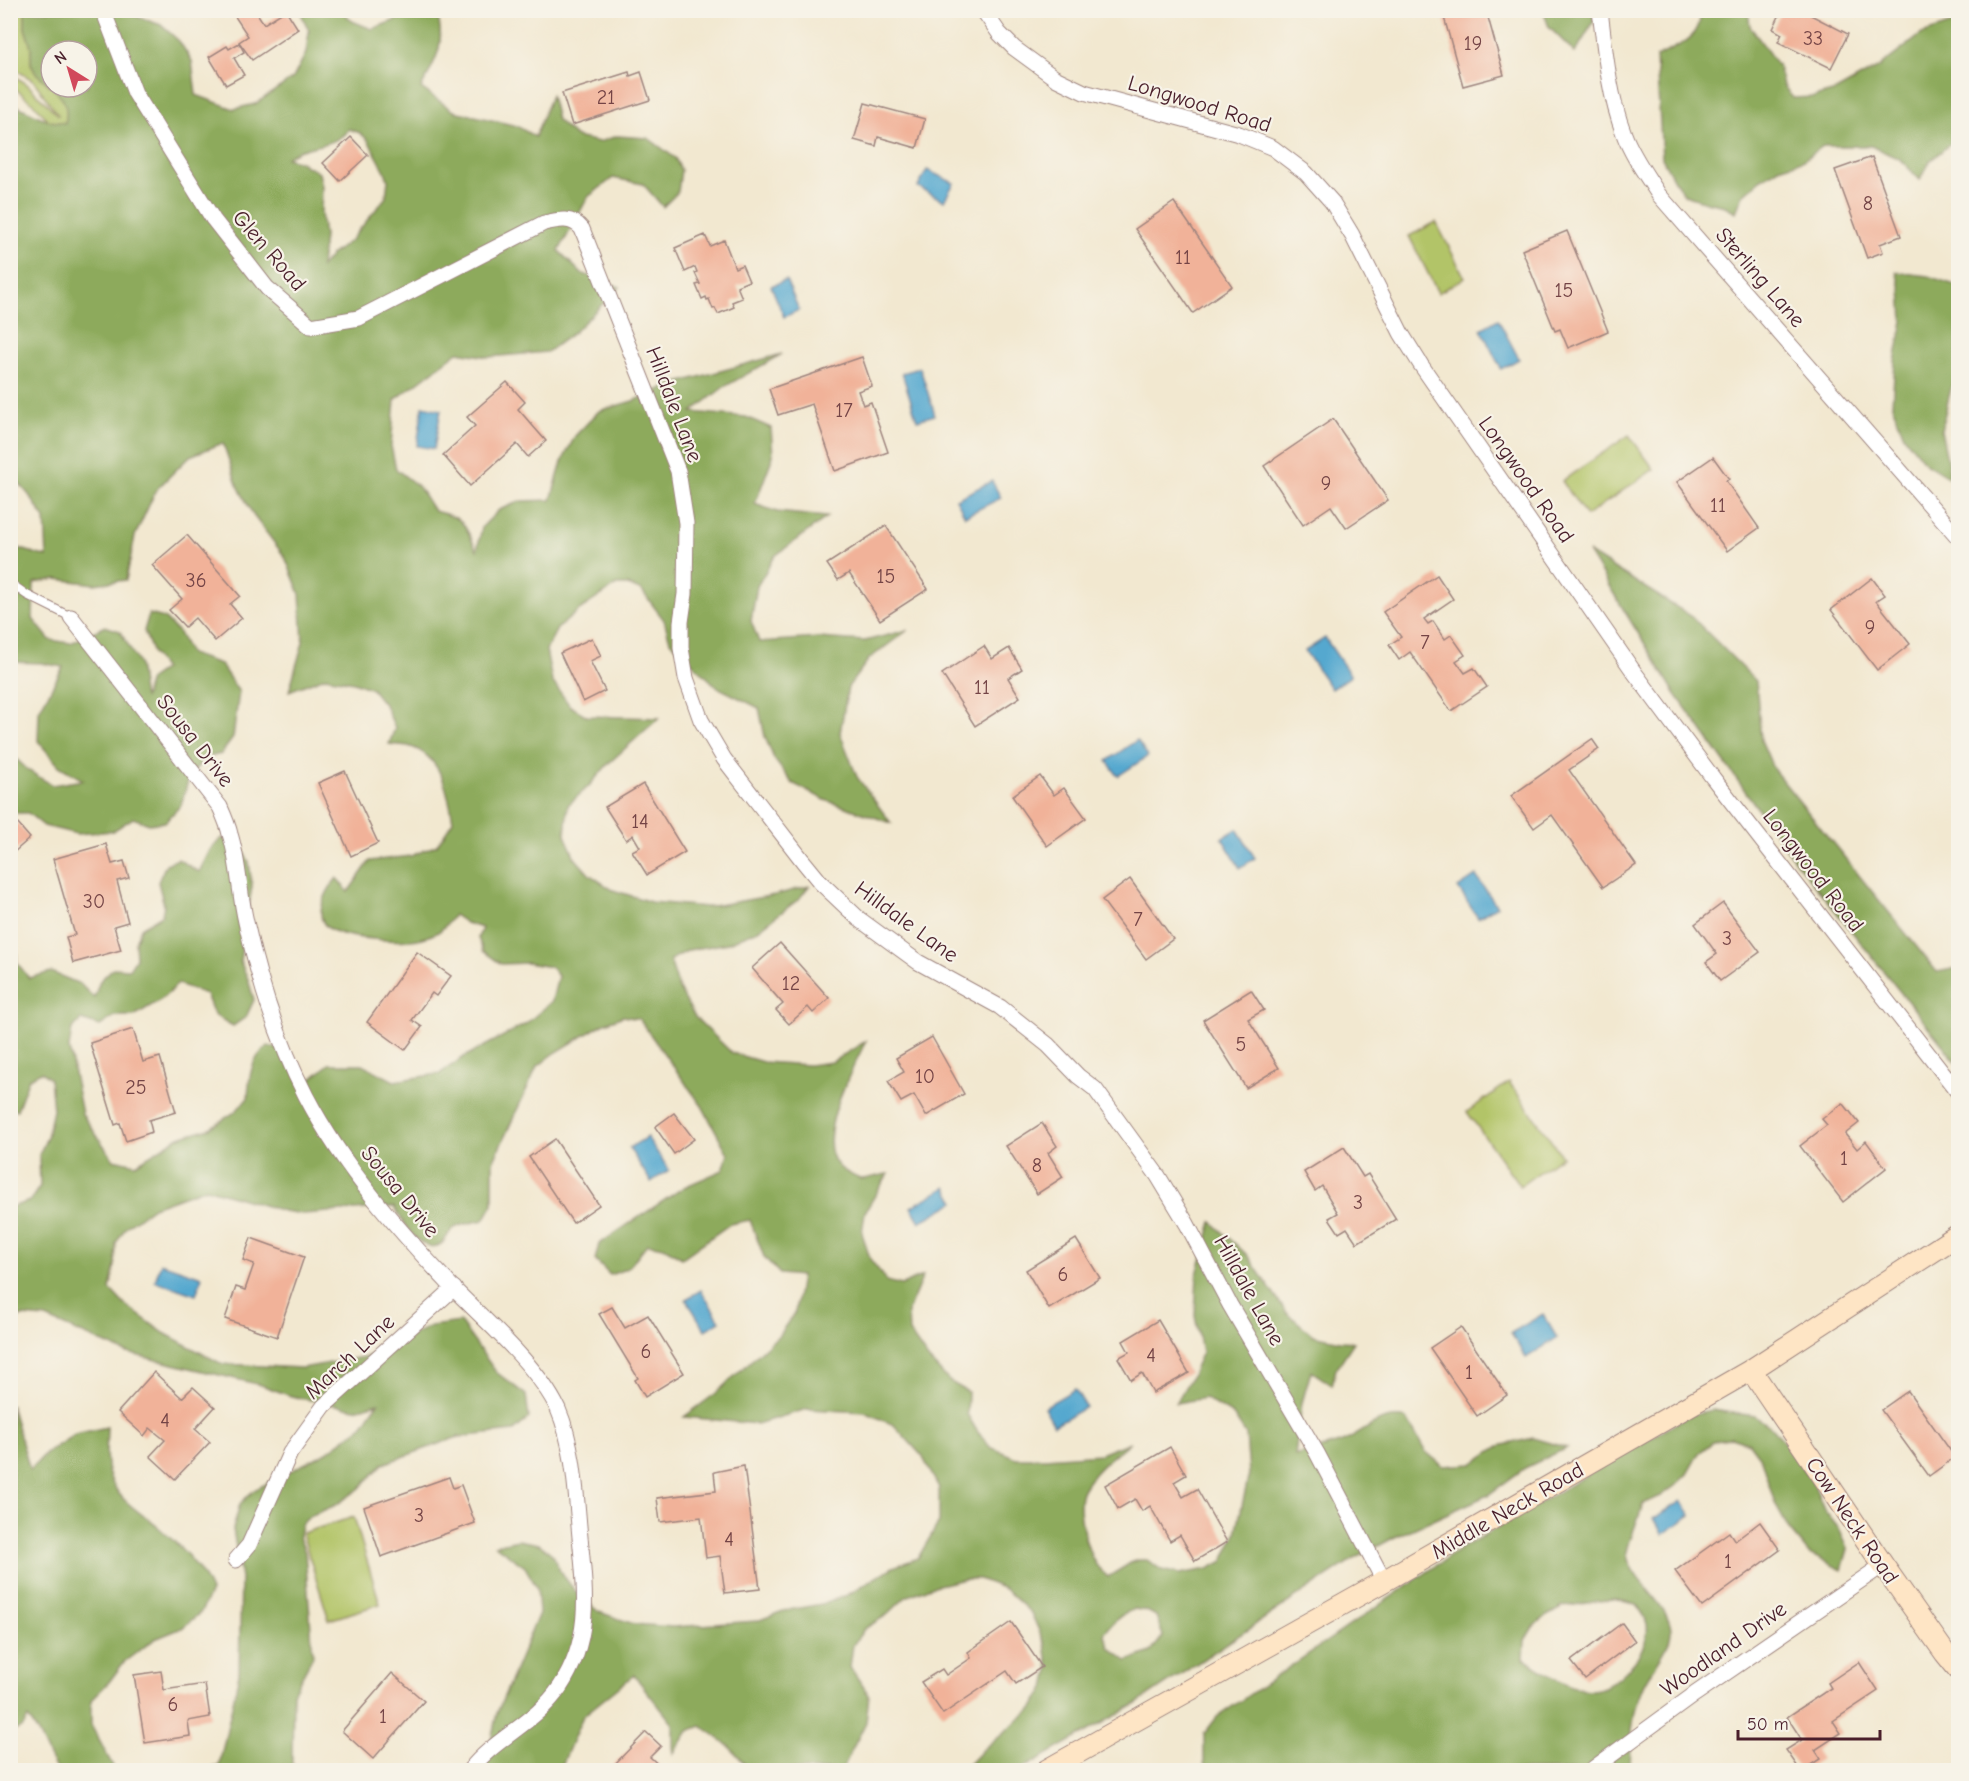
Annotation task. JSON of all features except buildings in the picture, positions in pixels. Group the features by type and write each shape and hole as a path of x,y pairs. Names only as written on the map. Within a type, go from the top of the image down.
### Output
{"main road":[{"name":"Middle Neck Road","path":"1047,1770 1751,1370 1959,1235"},
{"name":"Cow Neck Road","path":"1751,1370 1883,1564 1945,1653 1959,1669"}],"street":[{"name":"Glen Road","path":"103,10 135,93 213,219 267,288 311,326 358,318 544,223 560,219 571,221"},
{"name":"Longwood Road","path":"983,10 999,33 1014,48 1055,78 1084,92 1239,134 1273,148 1306,173 1332,202 1352,235 1401,333 1421,365 1634,672 1713,778 1959,1092"},
{"name":"Sterling Lane","path":"1600,10 1608,74 1624,136 1659,195 1959,537"},
{"name":"Hilldale Lane","path":"571,221 579,224 582,229 678,471 686,523 685,594 681,622 681,648 686,678 701,720 724,759 802,861 820,882 859,919 918,962 1000,1007 1048,1045 1078,1076 1095,1089 1158,1176 1187,1224 1230,1305 1317,1453 1383,1581"},
{"name":"Sousa Drive","path":"71,617 220,807 231,835 245,920 276,1027 306,1096 333,1141 373,1198 411,1243 522,1359 548,1391 565,1430 572,1460 586,1594 582,1636 574,1662 559,1688 536,1716 486,1753 470,1770"},
{"name":"March Lane","path":"236,1560 249,1545 290,1453 324,1406 454,1288"},
{"name":"Woodland Drive","path":"1591,1770 1695,1694 1883,1564"}],"lane":[{"path":"10,583 27,595 71,617"}],"green space":[{"path":"11,11 25,11 25,28 31,47 31,63 39,76 39,88 33,80 11,67"},
{"path":"25,11 121,11 161,25 179,41 192,61 196,95 234,109 255,104 293,78 306,53 309,31 300,11 343,11 352,21 372,29 420,11 436,11 440,42 435,60 421,88 454,111 517,126 535,137 551,95 557,120 576,137 599,142 617,136 648,138 675,158 681,170 678,192 663,207 643,184 613,178 588,197 559,251 581,273 620,287 573,333 547,352 488,357 458,352 395,400 391,446 396,469 419,487 434,511 463,523 477,550 482,527 499,510 521,501 551,500 562,462 575,436 599,411 636,400 670,385 782,354 724,387 692,412 746,417 771,428 773,456 755,504 777,512 827,517 775,556 757,586 751,621 759,642 818,638 865,641 908,630 869,659 848,687 840,733 857,777 891,823 825,800 792,783 774,759 765,737 759,708 717,687 670,641 664,620 642,591 628,585 617,585 578,611 557,629 546,650 552,681 570,706 587,716 659,718 609,763 568,805 565,835 575,858 589,874 613,890 651,902 707,907 775,895 809,886 799,899 758,930 728,943 689,950 670,960 679,989 695,1017 732,1053 763,1062 809,1065 832,1062 866,1041 836,1110 831,1130 831,1148 836,1163 856,1177 864,1179 888,1174 865,1212 862,1233 870,1259 887,1281 901,1285 923,1276 908,1311 909,1332 928,1359 949,1381 968,1392 967,1414 990,1447 1016,1458 1045,1458 1100,1454 1130,1442 1099,1469 1088,1481 1081,1495 1081,1516 1089,1551 1099,1568 1108,1577 1139,1560 1147,1560 1162,1570 1179,1574 1208,1569 1223,1561 1236,1533 1249,1474 1246,1435 1233,1415 1205,1398 1176,1403 1202,1352 1195,1316 1197,1274 1212,1222 1247,1255 1286,1312 1313,1335 1354,1342 1336,1369 1332,1385 1311,1371 1302,1403 1295,1456 1342,1442 1373,1424 1389,1418 1407,1419 1425,1451 1443,1466 1472,1464 1499,1446 1533,1438 1567,1448 1525,1468 1488,1495 1393,1538 1349,1562 1136,1704 1020,1770 963,1770 982,1750 1033,1708 1045,1688 1049,1670 1045,1644 1031,1613 1005,1589 979,1579 965,1579 930,1587 906,1597 887,1615 864,1629 853,1645 850,1667 869,1695 866,1722 842,1770 748,1770 733,1751 701,1726 688,1731 673,1754 673,1724 634,1675 583,1716 560,1770 484,1770 497,1713 539,1613 537,1588 525,1567 495,1545 518,1540 539,1544 552,1554 560,1571 575,1591 599,1612 634,1624 673,1627 757,1621 783,1611 821,1604 847,1595 893,1567 918,1558 939,1522 939,1488 922,1456 894,1425 865,1412 807,1409 757,1424 684,1417 715,1394 779,1335 795,1312 801,1276 780,1274 764,1257 750,1220 730,1224 682,1258 664,1247 647,1244 628,1268 610,1275 595,1260 599,1244 684,1187 723,1170 728,1154 702,1106 639,1019 623,1016 603,1024 555,1053 537,1067 493,1162 493,1204 484,1220 456,1227 441,1244 434,1247 426,1246 419,1241 407,1228 394,1207 303,1214 283,1211 206,1188 153,1207 126,1227 116,1243 115,1266 110,1289 124,1304 164,1333 222,1364 302,1368 369,1356 431,1326 460,1322 496,1372 526,1395 529,1418 514,1431 458,1437 383,1464 359,1489 336,1505 310,1516 301,1525 299,1537 305,1552 313,1656 293,1693 292,1764 300,1770 207,1770 219,1766 239,1674 241,1578 233,1529 240,1504 254,1490 327,1452 363,1425 378,1403 355,1409 291,1396 261,1385 127,1353 46,1318 21,1316 11,1326 11,1207 30,1201 40,1186 39,1155 47,1137 53,1110 50,1079 41,1072 29,1078 17,1110 11,1109 11,1070 14,1068 13,1052 10,1047 10,938 16,945 17,963 29,978 51,972 80,984 94,998 100,981 113,968 129,969 136,958 135,942 141,928 162,915 164,905 158,882 166,864 178,859 199,872 210,850 222,838 242,846 249,863 252,886 240,961 254,1000 246,1017 233,1026 214,1015 206,994 178,984 162,999 134,1016 115,1016 100,1026 81,1020 72,1029 69,1048 82,1114 113,1159 136,1164 179,1137 210,1128 235,1112 248,1098 254,1063 268,1046 280,1049 310,1080 329,1064 362,1064 394,1081 439,1074 464,1057 526,1024 552,1001 558,976 551,967 527,963 501,964 483,951 478,938 482,928 466,923 454,915 438,932 422,938 406,940 381,940 352,936 332,930 325,925 321,913 322,905 328,890 337,878 348,892 370,861 411,856 437,845 453,821 449,798 441,776 429,757 408,746 389,744 395,728 386,707 372,689 354,682 325,677 289,691 303,642 300,594 285,557 253,515 237,484 223,443 190,456 156,490 135,536 126,580 94,584 56,579 34,583 33,619 50,640 71,643 105,626 120,631 139,664 144,699 150,679 164,669 153,654 144,631 149,614 164,618 179,633 190,654 220,664 239,692 233,738 221,754 204,758 189,778 181,805 165,822 149,824 133,818 113,831 77,834 44,826 28,813 11,813 11,754 29,771 52,785 83,780 59,766 38,741 39,711 63,667 41,663 11,662 11,539 18,548 47,557 45,519 11,474 11,103 49,121 65,123 66,112 62,99 99,99 99,39 39,39 39,76 31,63 31,47 25,28","holes":["349,129 360,133 368,140 385,171 388,180 386,197 351,240 331,255 321,267 324,236 321,213 322,186 319,173 302,162 286,158 302,150 335,140","1135,1609 1147,1611 1156,1616 1163,1636 1151,1652 1127,1661 1110,1648 1104,1634 1125,1613"]},
{"path":"1543,11 1592,11 1594,21 1575,53 1549,27"},
{"path":"1700,11 1748,11 1750,26 1778,66 1783,85 1793,98 1814,97 1836,91 1879,67 1922,34 1958,22 1958,168 1951,143 1930,161 1920,180 1900,159 1871,146 1823,146 1802,161 1779,168 1760,180 1743,195 1736,212 1725,206 1685,195 1662,158 1656,57 1680,45 1693,35 1700,21"},
{"path":"10,73 27,84 39,96 39,99 42,99 59,116 47,99 63,99 68,111 65,123 49,121 35,105 11,85"},
{"path":"1436,222 1465,278 1438,293 1409,236"},
{"path":"1896,272 1928,276 1958,286 1958,377 1952,384 1941,430 1951,479 1925,463 1904,436 1892,405 1895,361 1903,321 1901,288"},
{"path":"1629,435 1654,469 1586,516 1562,481"},
{"path":"1588,552 1691,616 1756,681 1761,740 1774,770 1937,972 1958,968 1958,1064 1796,862 1675,693"},
{"path":"1509,1082 1562,1156 1520,1186 1467,1112"},
{"path":"11,1405 30,1470 46,1453 75,1434 107,1427 107,1469 118,1492 181,1548 195,1564 211,1591 201,1612 182,1628 155,1639 124,1662 91,1700 91,1725 115,1770 57,1770 28,1718 23,1727 11,1732"},
{"path":"1712,1410 1755,1416 1774,1429 1812,1480 1824,1510 1840,1530 1848,1549 1842,1570 1809,1554 1790,1531 1775,1504 1761,1459 1749,1443 1731,1437 1713,1442 1699,1453 1687,1474 1676,1485 1661,1496 1643,1504 1627,1552 1629,1562 1664,1612 1671,1632 1667,1647 1645,1682 1638,1699 1632,1729 1630,1770 1208,1770 1204,1763 1204,1734 1217,1717 1462,1548 1690,1415","holes":["1612,1599 1636,1604 1647,1625 1647,1635 1643,1646 1630,1667 1621,1676 1601,1688 1591,1690 1574,1687 1556,1679 1524,1659 1525,1640 1533,1627 1563,1607"]},
{"path":"354,1517 380,1604 329,1620 302,1533"}],"water":[{"path":"927,170 954,183 944,201 918,187"},
{"path":"786,280 799,310 784,317 771,286"},
{"path":"1498,319 1519,359 1501,369 1481,329"},
{"path":"920,368 935,415 917,420 902,373"},
{"path":"423,406 441,410 434,449 417,446"},
{"path":"992,481 1001,498 965,516 956,499"},
{"path":"1325,638 1351,676 1331,689 1305,651"},
{"path":"1137,740 1148,756 1118,776 1107,761"},
{"path":"1237,829 1255,858 1240,868 1222,838"},
{"path":"1476,876 1497,906 1478,918 1458,888"},
{"path":"647,1137 669,1170 651,1182 629,1148"},
{"path":"946,1187 955,1202 920,1222 911,1207"},
{"path":"161,1263 202,1277 196,1295 155,1281"},
{"path":"701,1290 720,1321 705,1330 686,1299"},
{"path":"1543,1314 1557,1338 1526,1358 1511,1333"},
{"path":"1075,1389 1086,1407 1054,1425 1044,1407"},
{"path":"1681,1501 1691,1515 1663,1534 1653,1519"}]}
